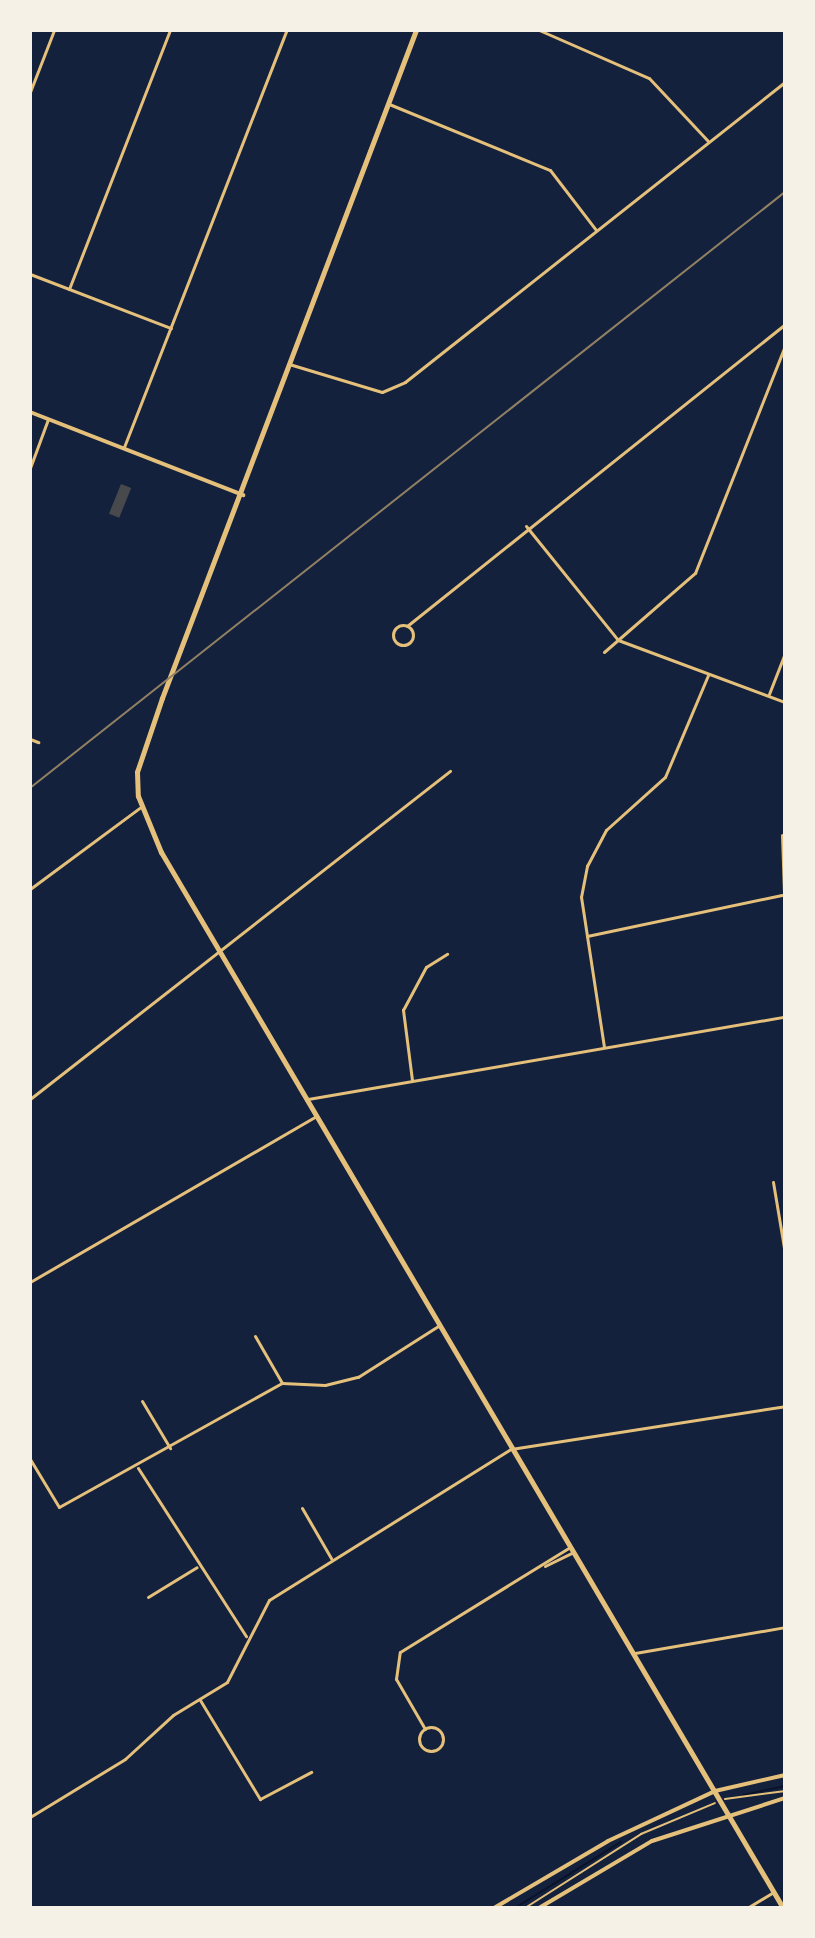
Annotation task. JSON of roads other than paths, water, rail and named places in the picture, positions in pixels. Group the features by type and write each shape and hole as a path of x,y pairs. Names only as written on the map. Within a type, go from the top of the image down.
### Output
{"main road":[{"path":"416,30 289,364 243,495 141,757 141,807 220,951 438,1326 635,1653 783,1908"}],"street":[{"path":"30,92 54,30"},
{"path":"69,289 170,30"},
{"path":"124,447 287,30"},
{"path":"539,30 649,78 708,141"},
{"path":"289,364 382,392 405,382 785,82"},
{"path":"389,104 550,170 596,230"},
{"path":"30,274 171,328"},
{"path":"407,626 412,638 399,643 394,631 407,626 526,526 785,324"},
{"path":"604,652 695,573 785,346"},
{"path":"30,412 243,495"},
{"path":"30,468 48,419"},
{"path":"526,526 618,640 785,702"},
{"path":"768,695 785,653"},
{"path":"604,1047 581,897 587,866 606,830 665,777 708,675"},
{"path":"30,739 38,742"},
{"path":"30,1099 450,771"},
{"path":"30,889 141,807"},
{"path":"782,835 785,921"},
{"path":"587,936 782,895"},
{"path":"412,1080 403,1010 426,967 447,954"},
{"path":"308,1099 785,1017"},
{"path":"30,1282 316,1116"},
{"path":"773,1182 785,1254"},
{"path":"30,1459 59,1507 138,1467 282,1383 325,1385 358,1377 438,1326"},
{"path":"255,1336 282,1383"},
{"path":"142,1401 170,1448"},
{"path":"30,1817 125,1759 227,1682 246,1636 269,1600 331,1558 511,1449 785,1406"},
{"path":"138,1467 197,1567 246,1636"},
{"path":"302,1508 331,1558"},
{"path":"425,1729 440,1731 439,1748 422,1747 425,1729 396,1679 400,1652 572,1550"},
{"path":"148,1597 197,1567"},
{"path":"635,1653 785,1627"},
{"path":"200,1700 260,1799 311,1772"},
{"path":"494,1908 608,1841 715,1791 785,1775"},
{"path":"539,1908 652,1841 727,1812 785,1798"},
{"path":"747,1908 774,1892"}],"waterway":[{"path":"743,1795 785,1786"},
{"path":"515,1908 621,1842"}],"railway":[{"path":"30,788 785,192"}]}
